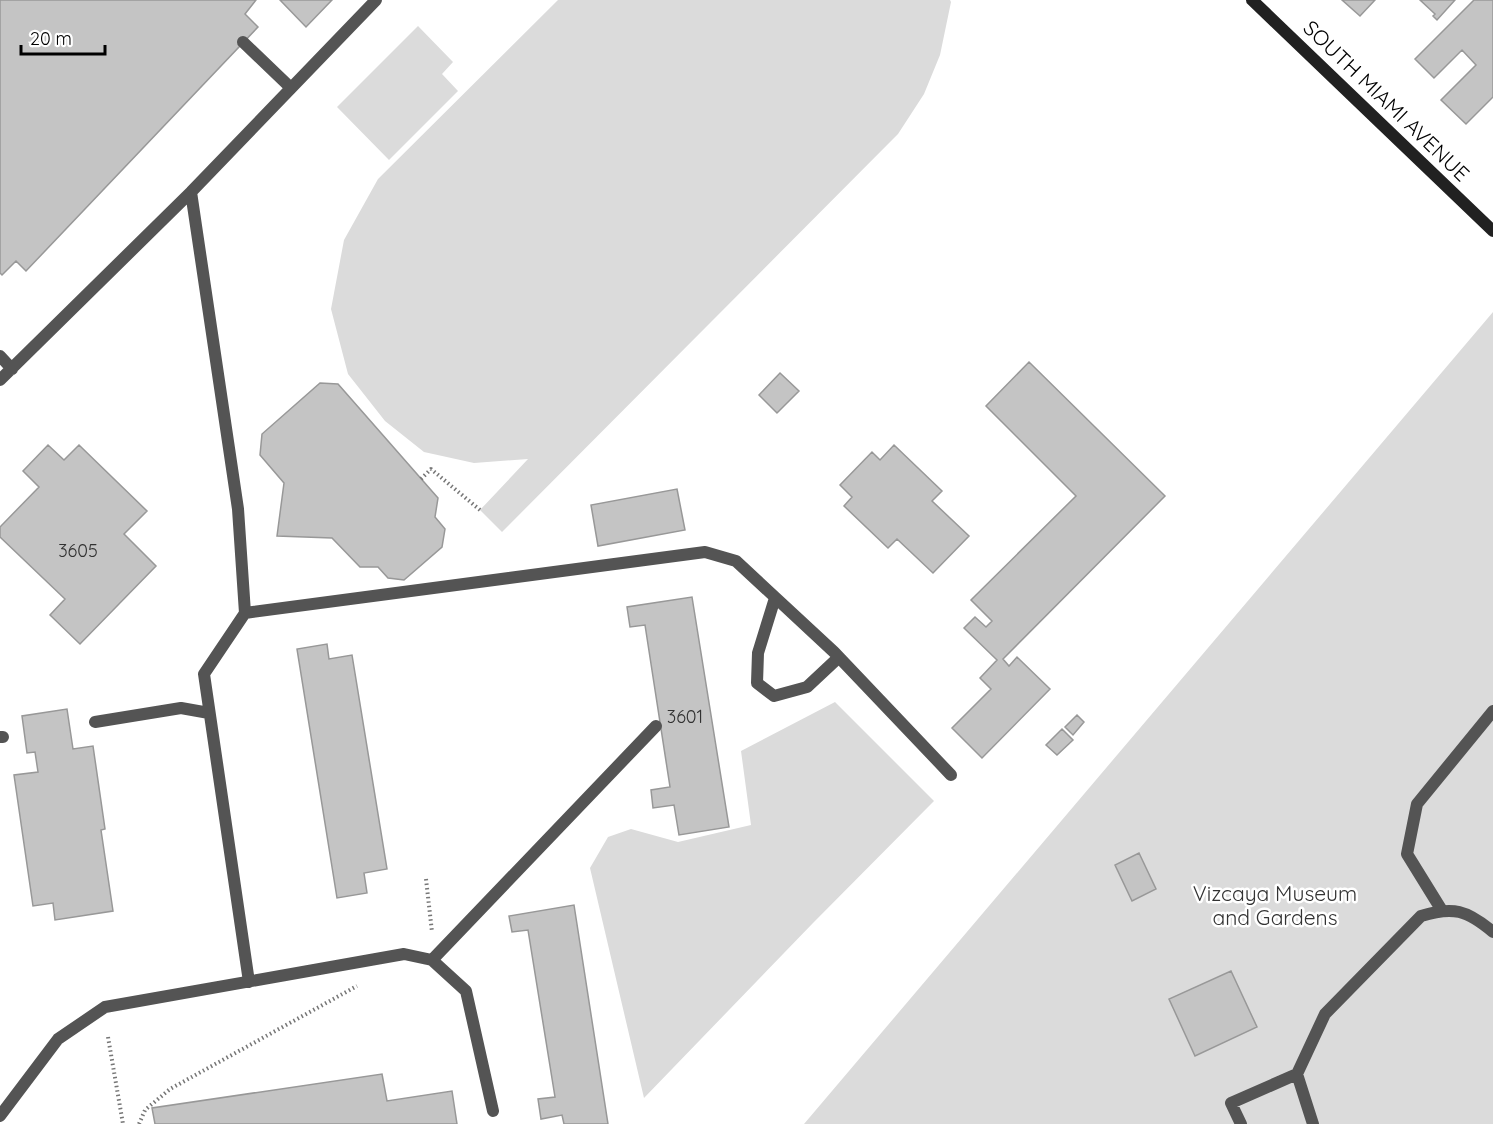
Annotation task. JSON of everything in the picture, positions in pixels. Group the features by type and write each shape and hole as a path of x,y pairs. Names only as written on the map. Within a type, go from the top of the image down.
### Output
{"main road":[{"name":"SOUTH MIAMI AVENUE","path":"1252,0 1493,231"}],"lane":[{"path":"0,381 190,192 375,0"},
{"path":"243,42 291,88"},
{"path":"190,192 238,509 245,613 204,674 249,982"},
{"path":"0,356 12,369"},
{"path":"245,613 705,552 736,561 838,657 951,775"},
{"path":"775,598 758,653 757,683 774,696 807,687 838,657"},
{"path":"95,722 182,708 209,713"},
{"path":"1441,909 1407,854 1417,804 1493,711"},
{"path":"432,960 656,726"},
{"path":"1241,1124 1231,1103 1297,1074 1325,1014 1421,916 1441,909 1456,910 1482,923 1493,932"},
{"path":"0,1116 58,1039 105,1007 404,954 432,960 466,991 493,1111"},
{"path":"1297,1074 1313,1124"}],"path":[{"path":"421,479 431,469 480,510"},
{"path":"426,879 434,942"},
{"path":"139,1124 145,1110 170,1089 357,986"},
{"path":"108,1037 123,1124"}],"green space":[{"path":"558,0 950,0 951,2 940,55 924,94 898,134 502,532 480,510 528,459 474,463 424,452 385,421 348,374 331,309 344,240 378,179"},
{"path":"418,26 453,62 442,74 458,91 389,160 337,107"},
{"name":"Vizcaya Museum and Gardens","path":"1493,312 1493,1124 804,1124"},
{"path":"835,702 934,801 644,1098 590,868 608,837 631,829 678,842 751,825 741,751"}],"building":[{"path":"0,0 256,0 245,14 258,27 26,271 16,261 2,275 0,273"},
{"path":"280,0 332,0 306,27"},
{"path":"1342,0 1375,0 1360,16"},
{"path":"1420,0 1455,0 1437,20 1433,16 1435,14"},
{"path":"1474,0 1493,0 1493,97 1466,124 1441,100 1476,65 1462,50 1434,78 1415,59"},
{"path":"1029,362 1165,496 1003,659 1009,666 1017,657 1050,689 982,758 952,728 991,689 980,678 997,660 964,628 975,617 986,627 992,621 971,600 1076,496 986,406"},
{"path":"780,373 799,391 777,413 759,395"},
{"path":"320,383 338,384 438,498 435,517 445,529 442,547 404,580 388,578 378,567 360,567 332,538 277,536 284,483 260,455 262,434"},
{"path":"48,445 64,460 79,445 147,511 124,534 156,566 80,644 50,615 65,599 0,537 0,527 39,487 23,471"},
{"path":"894,445 942,491 932,501 969,536 933,573 897,539 888,548 844,506 852,497 840,485 872,452 880,460"},
{"path":"677,489 685,530 598,546 591,505"},
{"path":"692,597 729,827 679,835 674,805 653,808 651,790 670,787 645,625 630,627 627,607"},
{"path":"327,644 329,659 352,655 387,869 364,873 367,893 337,898 297,649"},
{"path":"67,709 73,749 93,746 105,829 101,830 113,911 55,920 53,903 33,906 14,775 38,772 35,752 27,753 22,716"},
{"path":"1077,715 1084,722 1073,735 1065,727"},
{"path":"1062,729 1073,740 1057,755 1046,745"},
{"path":"1139,853 1156,889 1132,901 1115,865"},
{"path":"574,905 608,1124 564,1124 562,1115 541,1119 538,1099 555,1097 528,930 512,932 509,916"},
{"path":"1231,971 1257,1027 1195,1056 1169,999"},
{"path":"382,1074 387,1101 452,1091 457,1124 155,1124 152,1108"}]}
